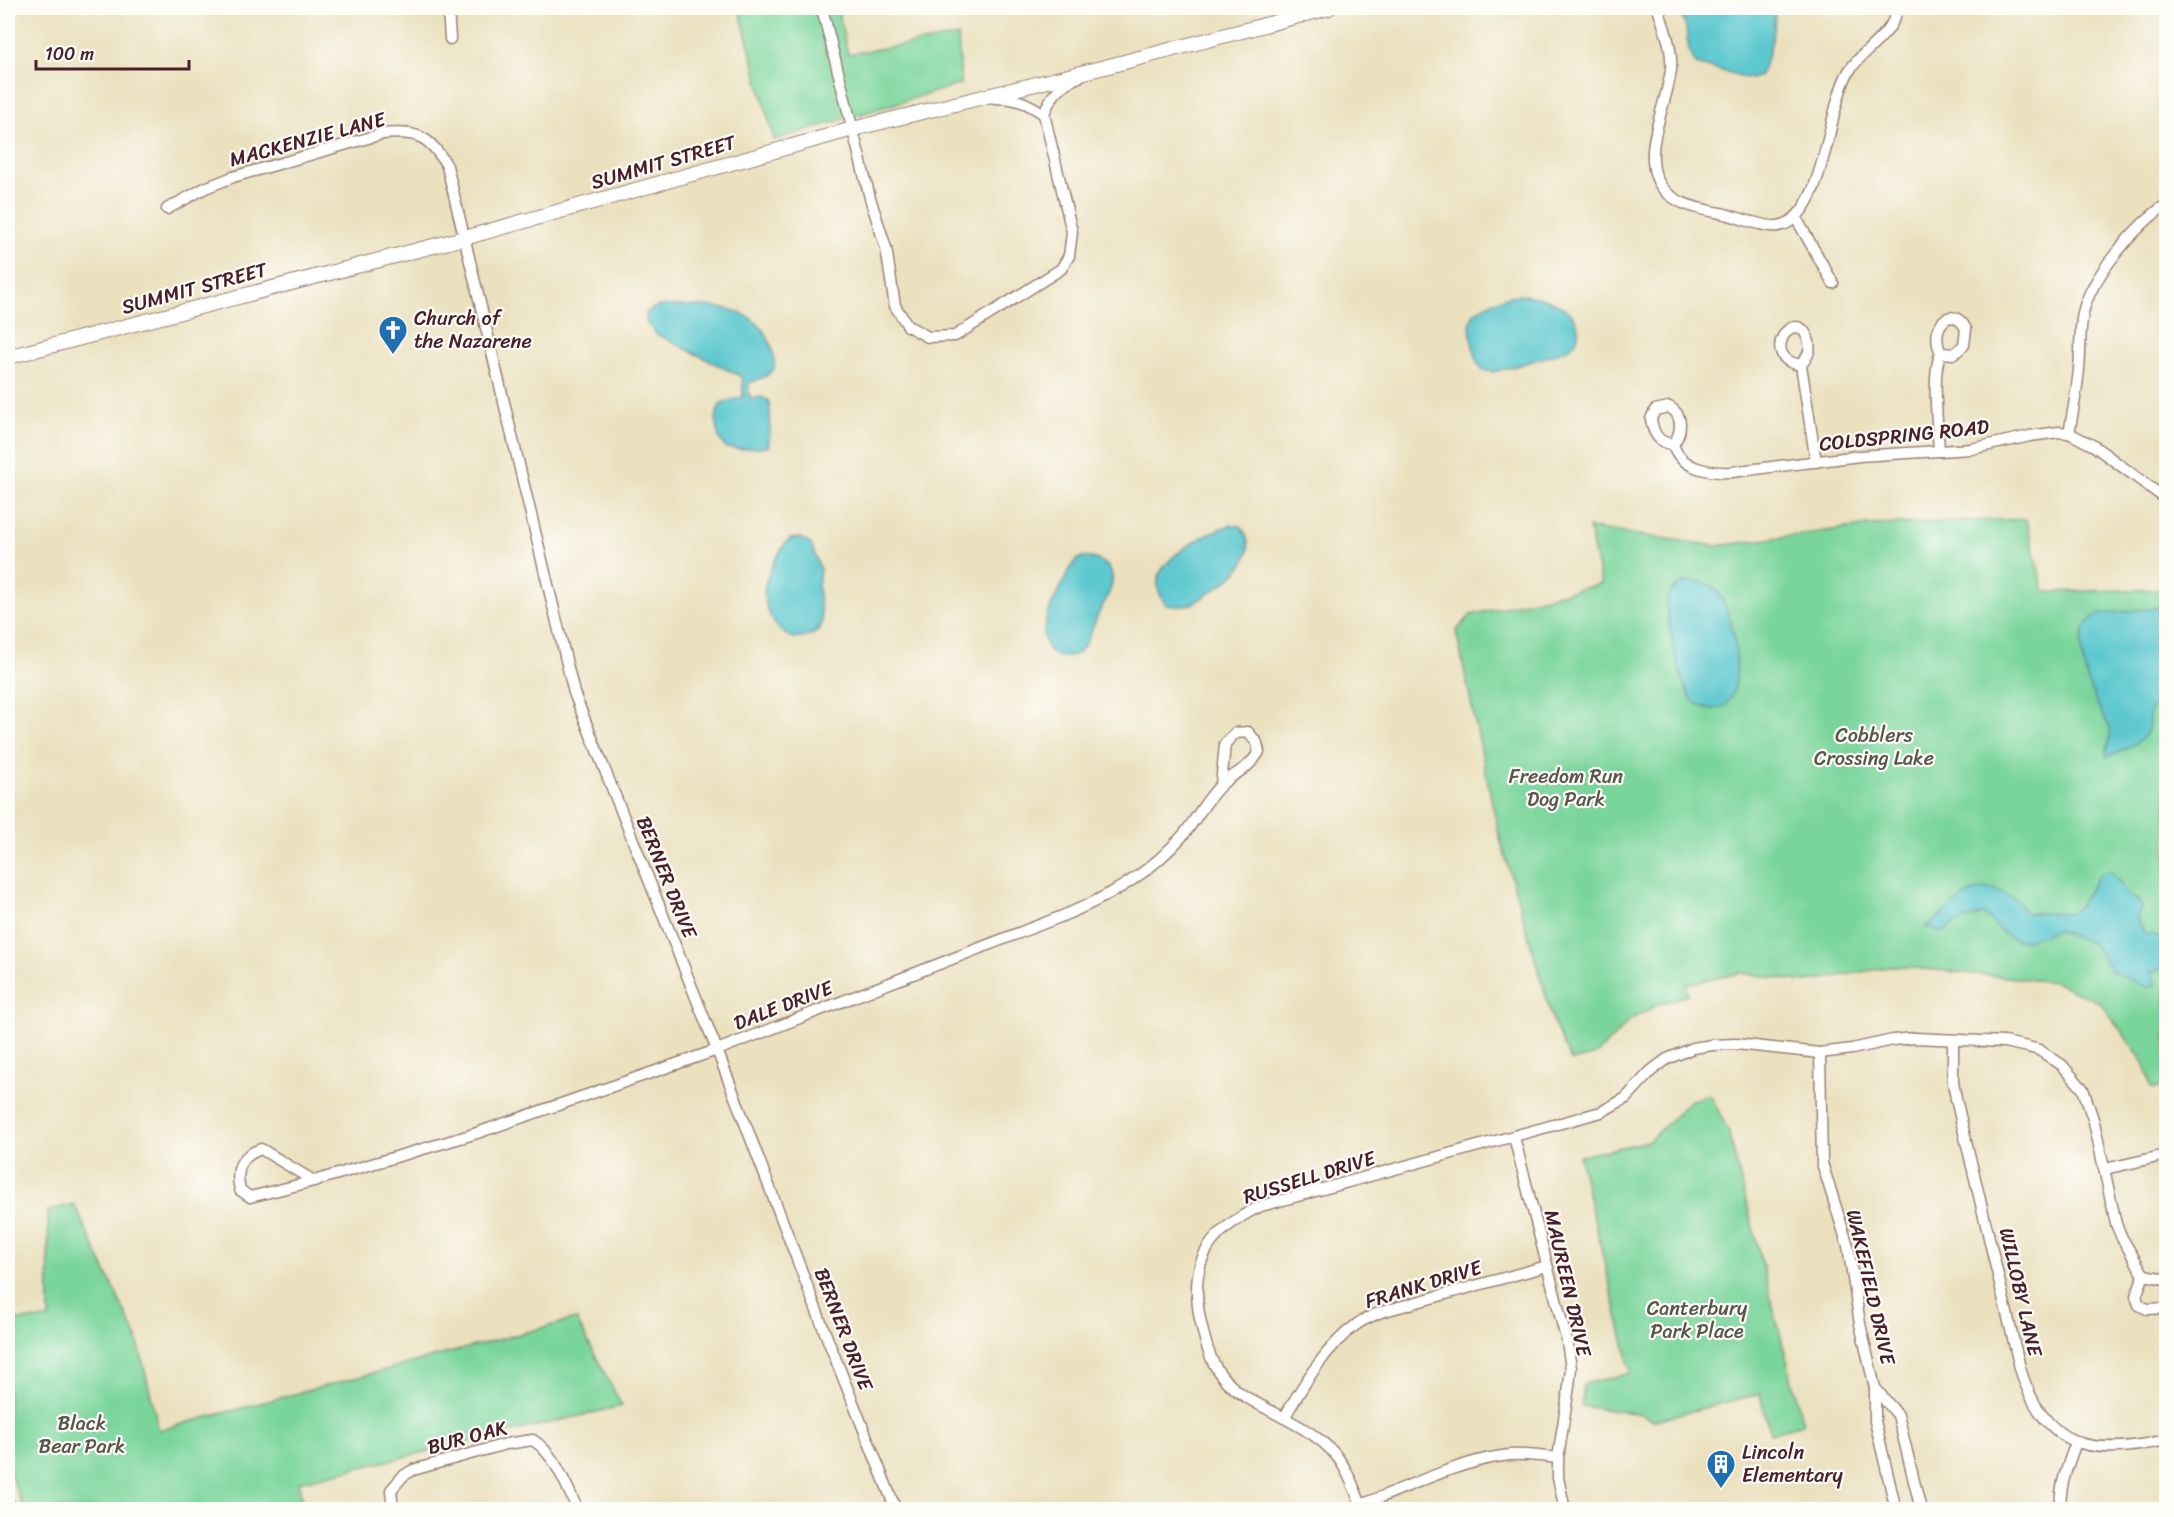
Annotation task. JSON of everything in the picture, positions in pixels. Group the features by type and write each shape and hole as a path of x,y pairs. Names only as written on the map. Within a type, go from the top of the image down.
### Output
{"main road":[{"name":"SUMMIT STREET","path":"8,357 464,238 853,129 1105,67 1329,8"}],"street":[{"path":"448,8 450,39"},
{"path":"822,8 870,198 886,248 895,306 908,326 928,337 955,336 1061,269 1069,256 1072,232 1044,114 1050,98 1061,87 1074,79 1105,67"},
{"path":"1658,8 1669,43 1671,68 1653,155 1657,179 1664,190 1688,205 1778,226 1796,218 1808,204 1817,183 1839,91 1849,71 1891,27 1897,8"},
{"path":"981,98 1010,98 1028,103 1044,114"},
{"name":"MACKENZIE LANE","path":"167,208 205,188 233,177 382,134 406,132 423,138 436,148 447,166 464,238"},
{"path":"2166,205 2151,215 2132,234 2099,278 2086,302 2082,314 2078,384 2069,433 2094,446 2166,499"},
{"path":"1796,218 1833,282"},
{"name":"BERNER DRIVE","path":"464,238 574,693 717,1050 825,1335 896,1509"},
{"path":"1940,451 1937,363 1941,353"},
{"path":"1801,365 1816,462"},
{"name":"COLDSPRING ROAD","path":"1673,444 1675,450 1688,464 1716,473 1870,455 1971,449 2052,433 2069,433"},
{"name":"DALE DRIVE","path":"314,1181 261,1149 250,1153 240,1165 237,1177 240,1190 250,1197 314,1181 474,1134 717,1050 1100,900 1146,870 1184,834 1221,785 1253,763 1259,752 1257,743 1248,732 1235,733 1226,744 1221,785"},
{"name":"RUSSELL DRIVE","path":"1362,1507 1343,1465 1322,1442 1242,1395 1221,1375 1205,1342 1197,1301 1197,1280 1201,1259 1208,1246 1219,1232 1241,1216 1261,1206 1601,1112 1626,1098 1658,1065 1693,1048 1736,1044 1820,1053 1915,1038 2004,1042 2039,1050 2062,1065 2082,1089 2090,1105 2116,1224 2144,1275"},
{"name":"WILLOBY LANE","path":"1953,1041 1953,1082 2025,1384 2031,1400 2048,1422 2076,1442 2096,1448 2129,1448 2166,1440"},
{"name":"WAKEFIELD DRIVE","path":"1820,1053 1821,1163 1848,1246 1860,1324 1875,1388 1875,1421 1896,1509"},
{"name":"MAUREEN DRIVE","path":"1514,1137 1567,1342 1571,1368 1558,1458 1558,1478 1565,1509"},
{"path":"2105,1169 2166,1155"},
{"name":"FRANK DRIVE","path":"1284,1418 1335,1342 1357,1324 1381,1312 1547,1266"},
{"path":"2166,1278 2144,1275 2136,1296 2139,1305 2147,1309 2166,1308"},
{"name":"WAKEFIELD DRIVE","path":"1875,1388 1898,1415 1921,1509"},
{"name":"BUR OAK","path":"393,1509 391,1490 403,1476 413,1470 506,1444 533,1440 552,1458 578,1509"},
{"path":"2061,1509 2063,1480 2076,1442"},
{"path":"1362,1507 1481,1460 1512,1455 1558,1458"},
{"path":"8,1502 10,1509"}],"green space":[{"path":"739,8 837,8 848,54 958,36 961,84 774,140"},
{"name":"Cobblers Crossing Lake","path":"2026,519 2044,592 2166,589 2166,1088 2151,1088 2145,1064 2101,1003 2055,982 1894,966 1807,982 1741,973 1686,984 1688,995 1657,1005 1631,1019 1596,1055 1571,1061 1554,1024 1499,835 1456,631 1471,615 1601,584 1589,528 1717,546 1869,525"},
{"name":"Canterbury Park Place","path":"1710,1094 1728,1130 1803,1424 1770,1433 1760,1394 1652,1421 1641,1414 1581,1406 1584,1384 1631,1373 1579,1156 1649,1141 1690,1101"},
{"name":"Black Bear Park","path":"74,1204 137,1338 159,1430 576,1319 622,1406 298,1482 305,1509 24,1509 8,1468 8,1320 49,1319 48,1211"}],"water":[{"path":"1679,8 1774,8 1771,43 1759,76 1751,79 1696,64 1689,51 1686,28"},
{"path":"1517,295 1545,299 1564,308 1576,321 1578,336 1572,346 1548,356 1496,371 1484,370 1477,363 1474,352 1470,328 1472,317 1486,305"},
{"path":"659,306 705,306 735,311 748,317 759,326 773,350 774,369 766,376 749,383 748,393 752,399 761,397 768,400 770,430 768,447 726,448 722,443 717,432 718,408 721,403 743,397 742,377 656,334 646,322 646,312"},
{"path":"1232,525 1241,526 1248,546 1247,555 1237,571 1190,605 1166,605 1158,586 1162,570 1189,545 1212,532"},
{"path":"800,538 811,544 820,569 818,587 822,622 817,632 795,638 782,631 771,618 764,594 768,575 785,544 790,539"},
{"path":"1082,557 1093,558 1108,566 1112,576 1111,587 1084,646 1074,655 1058,656 1049,650 1046,644 1044,632 1046,620 1069,570 1074,562"},
{"path":"1687,582 1710,585 1719,593 1732,627 1737,669 1729,701 1719,708 1705,708 1693,701 1684,682 1675,652 1667,607 1668,599 1675,588"},
{"path":"2166,607 2166,704 2159,704 2151,708 2145,736 2122,750 2106,756 2111,733 2094,698 2085,672 2082,658 2084,632 2089,621 2099,614"},
{"path":"2111,871 2128,895 2138,900 2142,908 2136,918 2145,934 2166,937 2166,968 2151,972 2156,986 2146,987 2112,972 2094,944 2057,930 2031,939 2016,940 1983,914 1954,924 1943,932 1926,927 1961,899 1980,890 1991,889 2010,896 2018,902 2025,913 2070,913 2079,906 2100,874"}],"place":[{"name":"Church of the Nazarene","path":"393,356"},
{"name":"Lincoln Elementary","path":"1721,1490"}],"park label":[{"name":"Freedom Run Dog Park","path":"1566,788"}]}
